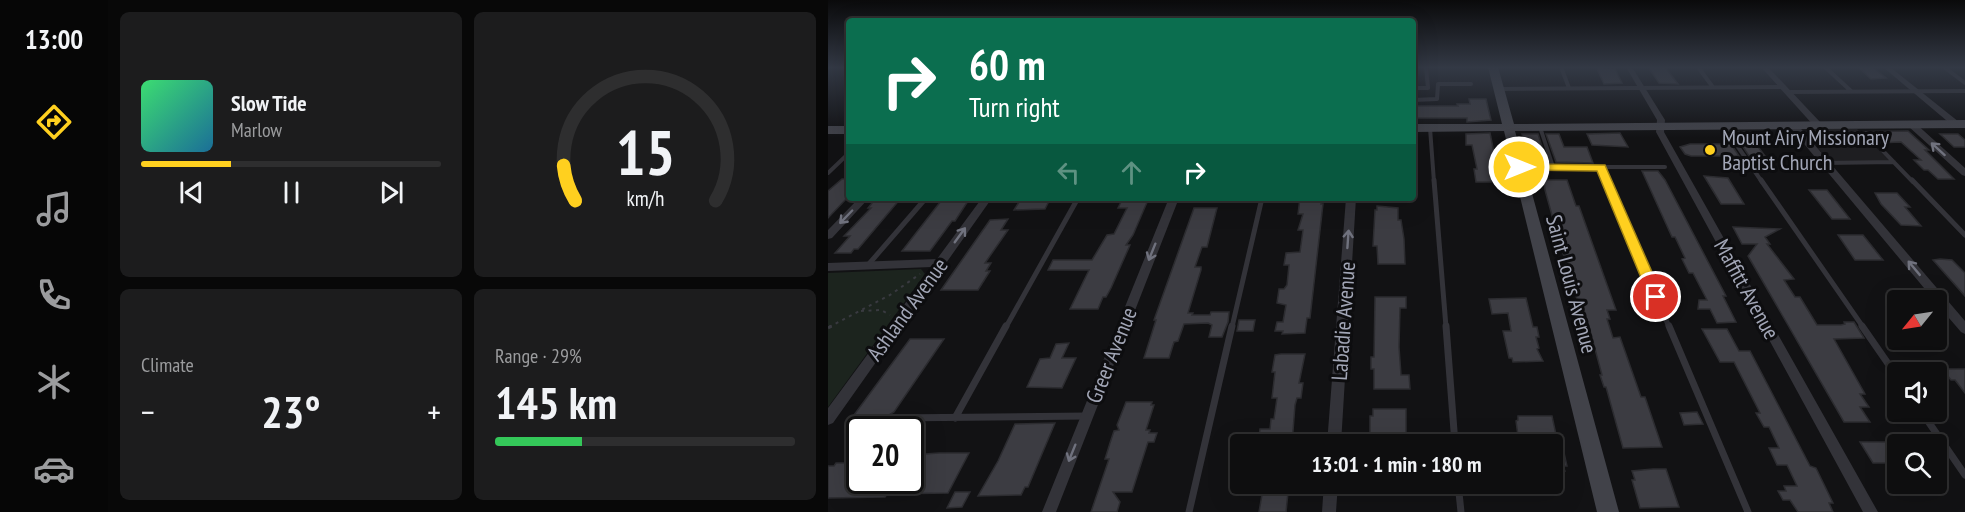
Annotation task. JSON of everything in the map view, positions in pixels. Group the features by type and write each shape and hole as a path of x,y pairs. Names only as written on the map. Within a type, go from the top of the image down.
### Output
{"street":[{"name":"Saint Louis Avenue","path":"1499,91 1608,512"},
{"name":"Maffitt Avenue","path":"1643,91 1661,120 1660,132 1871,512"},
{"path":"1787,91 1818,125"},
{"path":"1916,91 1960,124"},
{"path":"1911,124 1965,173"},
{"path":"1416,128 1960,124"},
{"path":"1793,125 1965,329"},
{"path":"828,130 846,130"},
{"path":"828,236 861,201"},
{"name":"Ashland Avenue","path":"828,419 985,201"},
{"name":"Greer Avenue","path":"1048,512 1172,201"},
{"name":"Labadie Avenue","path":"1335,434 1351,201"},
{"path":"828,267 940,263"},
{"path":"1329,512 1330,494"}],"lane":[{"path":"1416,100 1437,99 1438,91"},
{"path":"1847,91 1965,91"},
{"path":"1723,125 1887,362"},
{"path":"1540,127 1554,167"},
{"path":"1430,128 1454,434"},
{"path":"1882,150 1965,235"},
{"path":"828,173 846,156"},
{"path":"1825,163 1894,162"},
{"path":"1519,167 1665,166"},
{"path":"1601,167 1748,512"},
{"path":"868,265 923,201"},
{"path":"955,418 1076,201"},
{"path":"1189,512 1261,201"},
{"path":"924,418 1087,416"},
{"path":"1929,422 1965,475"},
{"path":"1459,494 1461,512"}],"path":[{"path":"828,328 922,273"},
{"path":"858,312 881,310 892,316"}],"shaded area":[{"path":"1808,129 1857,129 1890,161 1829,162 1805,132"},
{"path":"921,269 925,274 828,407 828,273"}],"building":[{"path":"1469,99 1486,99 1491,120 1467,122 1467,118 1416,118 1416,106 1470,104"},
{"path":"1908,131 1929,150 1925,150 1954,179 1938,179 1928,170 1924,170 1914,160 1921,160 1901,142 1853,144 1842,132"},
{"path":"1733,132 1755,132 1764,144 1756,144 1765,156 1749,156"},
{"path":"1490,133 1500,182 1476,182 1474,169 1477,169 1472,145 1466,145 1466,134"},
{"path":"1620,133 1628,147 1592,145 1587,134"},
{"path":"1522,134 1538,134 1547,162 1530,163"},
{"path":"1546,134 1559,134 1564,147 1587,147 1593,163 1556,162"},
{"path":"1940,134 1958,134 1965,140 1965,147 1954,147"},
{"name":"Mount Airy Missionary Baptist Church","path":"1690,144 1731,144 1739,156 1691,156 1685,154 1680,147"},
{"path":"1642,171 1658,171 1665,180 1726,296 1723,296 1736,322 1717,323 1710,309 1698,309 1699,300 1707,300 1693,273 1689,273 1682,259 1685,258 1675,237 1672,237"},
{"path":"1704,176 1728,178 1744,204 1721,204"},
{"path":"842,179 846,179 846,199 828,218 828,191"},
{"path":"1544,180 1567,180 1576,206 1579,206 1616,310 1607,310 1610,319 1607,319 1613,338 1620,337 1641,397 1645,397 1662,447 1623,448 1606,387 1600,375 1602,375 1587,319 1583,319 1558,237"},
{"path":"1809,190 1827,190 1850,219 1832,219"},
{"path":"1875,193 1897,193 1910,207 1905,207 1921,226 1901,225 1881,204"},
{"path":"874,201 898,201 858,249 854,249 851,253 835,253 850,236 844,236 871,208 868,208"},
{"path":"941,201 968,201 930,251 902,251"},
{"path":"1020,201 1049,201 1045,209 1014,210"},
{"path":"1122,201 1148,201 1133,235 1126,245 1130,245 1111,288 1106,297 1103,297 1098,309 1070,309 1089,270 1048,270 1053,260 1092,260 1107,235 1114,234 1127,208 1118,208"},
{"path":"1300,201 1322,201 1323,204 1310,318 1307,318 1305,333 1282,334 1283,331 1275,331 1277,322 1283,322 1286,305 1277,303 1279,289 1284,289 1287,285 1289,265 1284,265 1286,253 1300,252 1303,230 1298,230 1303,214 1298,214"},
{"path":"1377,206 1398,208 1398,220 1401,220 1404,239 1405,264 1378,264 1377,246 1373,246"},
{"path":"1194,208 1217,208 1207,247 1202,247 1195,267 1201,267 1201,270 1188,313 1210,315 1211,312 1229,312 1228,322 1222,337 1209,337 1212,325 1208,323 1184,324 1178,341 1174,342 1169,358 1144,358 1156,320 1154,320"},
{"path":"1008,219 1001,230 1008,230 985,263 991,263 986,271 990,271 978,290 941,290 990,220"},
{"path":"1733,227 1780,229 1765,237 1770,244 1767,244 1794,279 1784,280 1795,297 1800,297 1817,325 1841,325 1845,324 1844,322 1854,322 1864,338 1834,339 1865,394 1860,394 1869,407 1860,407 1870,422 1844,422 1748,256 1757,244 1742,244"},
{"path":"1838,235 1863,235 1883,260 1855,260"},
{"path":"1933,260 1952,260 1965,273 1965,296"},
{"path":"1375,297 1406,297 1406,308 1400,308 1399,347 1401,375 1409,375 1410,389 1374,389 1374,369 1371,369 1371,357 1374,357"},
{"path":"1526,298 1533,327 1537,327 1539,337 1536,337 1539,348 1537,349 1543,361 1513,362 1512,358 1509,358 1503,331 1511,331 1508,313 1492,314 1489,299"},
{"path":"1239,320 1255,320 1253,331 1237,331"},
{"path":"1702,329 1727,329 1739,351 1750,351 1810,466 1816,468 1833,503 1829,503 1833,512 1798,512 1790,500 1783,500 1778,491 1786,491 1784,486 1797,486 1787,465 1777,465 1769,448 1779,448 1769,427 1764,427 1756,413 1760,413 1734,362 1720,362"},
{"path":"910,339 944,339 894,412 889,415 854,415"},
{"path":"1069,343 1062,358 1076,358 1062,388 1027,387 1040,359 1050,358 1056,344"},
{"path":"1305,354 1299,383 1303,383 1301,398 1297,398 1295,405 1293,434 1259,434 1260,429 1270,429 1271,419 1274,419 1277,398 1272,398 1275,372 1272,372 1275,355"},
{"path":"1947,369 1965,369 1965,393 1955,380 1951,380 1947,375"},
{"path":"1126,402 1152,402 1151,405 1154,405 1146,430 1150,430 1149,433 1157,433 1154,442 1148,442 1132,492 1113,492 1120,502 1117,512 1091,512 1109,459 1105,459 1110,443 1114,431 1119,430 1117,425"},
{"path":"1373,409 1406,409 1406,434 1370,434 1370,416 1373,416"},
{"path":"1697,412 1703,424 1684,425 1680,413"},
{"path":"1518,416 1552,416 1556,434 1518,434 1516,421"},
{"path":"1055,423 1028,487 1025,487 1021,495 978,496 1015,424"},
{"path":"1860,442 1887,442 1887,463 1873,463"},
{"path":"1563,448 1567,466 1563,466"},
{"path":"969,453 948,493 924,493 925,454"},
{"path":"836,463 846,463 846,494 887,494 885,497 828,498 828,466 834,466"},
{"path":"1666,469 1679,507 1640,508 1632,480 1635,480 1632,471"},
{"path":"955,492 970,492 962,507 947,508"},
{"path":"1262,494 1288,494 1286,512 1259,512"}],"place":[{"name":"Mount Airy Missionary Baptist Church","path":"1710,150"}],"route":[{"path":"1519,167 1601,167 1656,297"}]}
